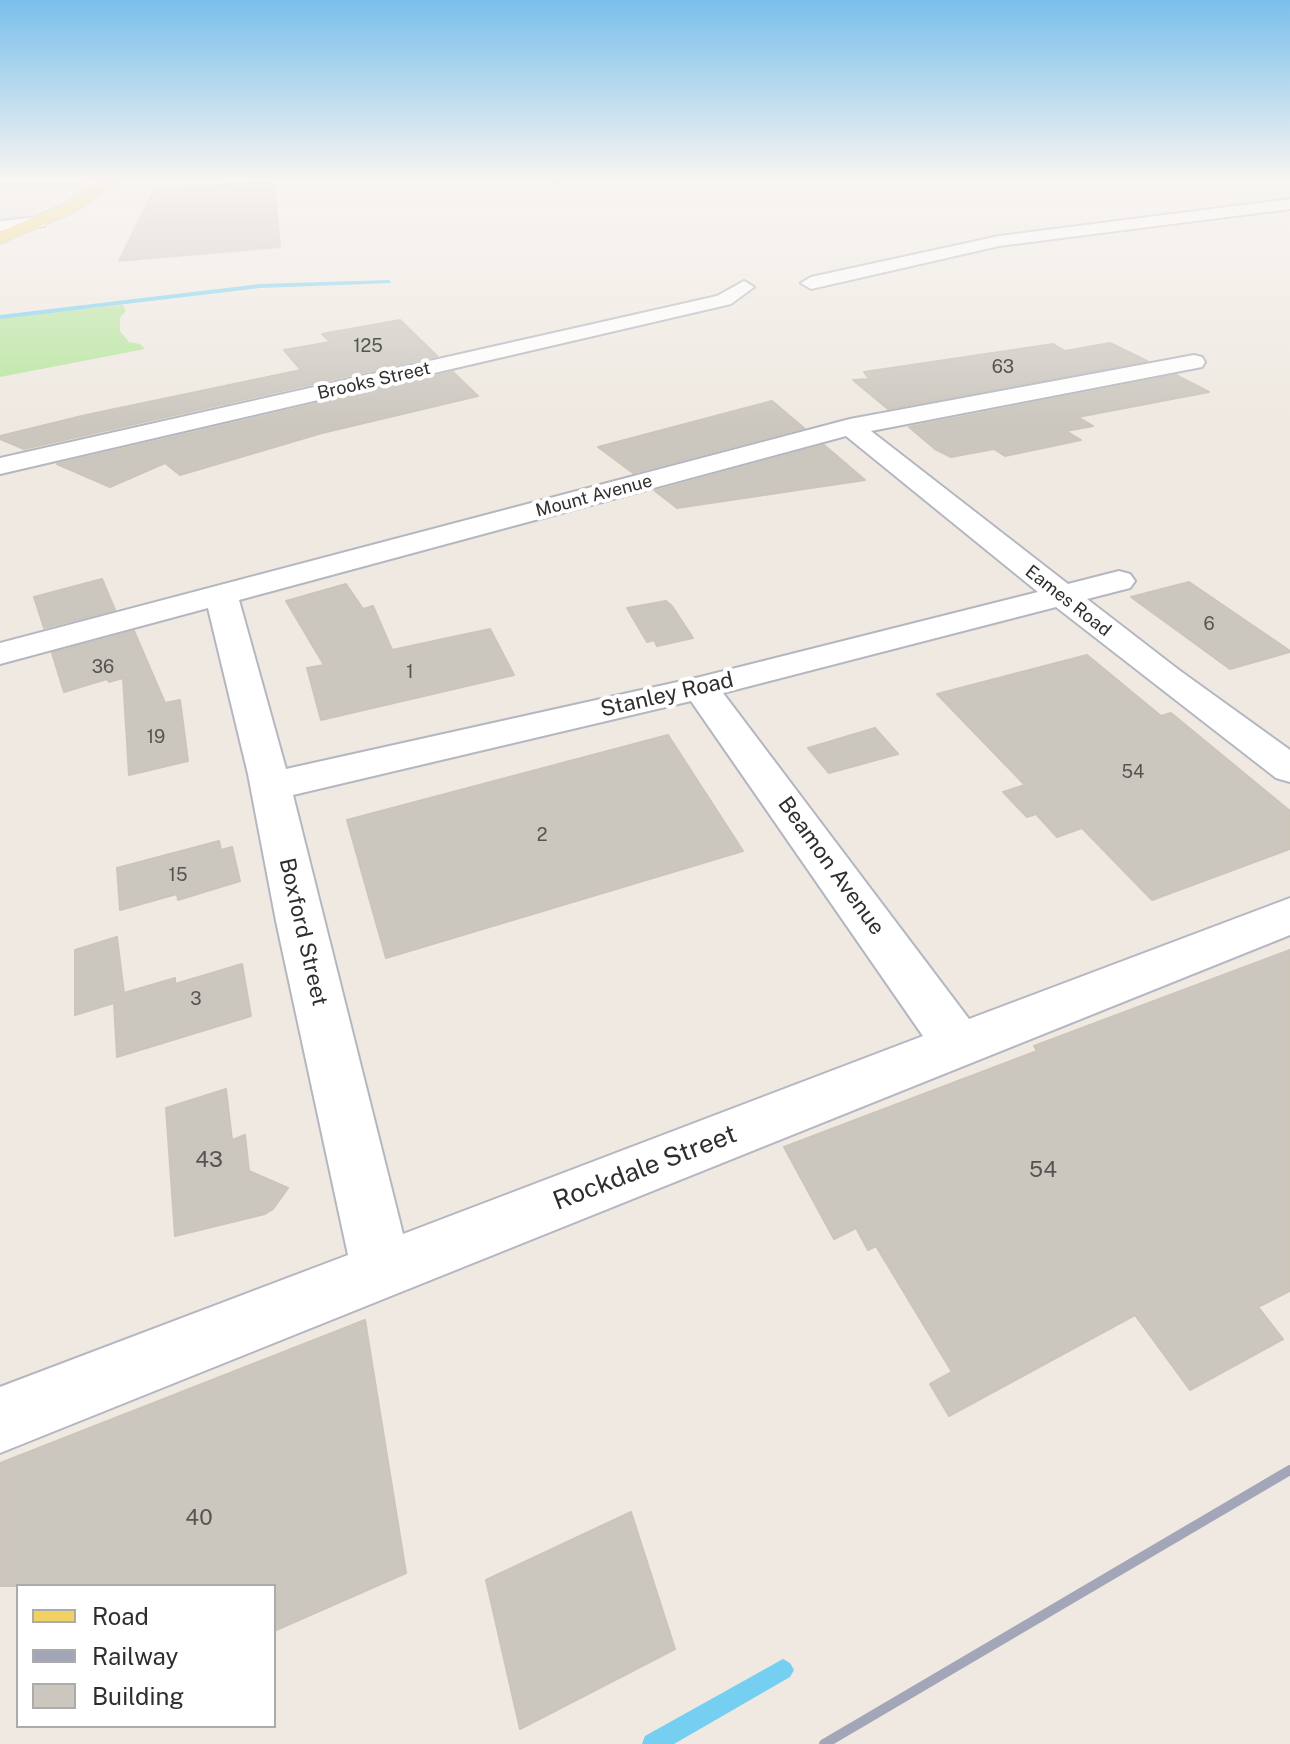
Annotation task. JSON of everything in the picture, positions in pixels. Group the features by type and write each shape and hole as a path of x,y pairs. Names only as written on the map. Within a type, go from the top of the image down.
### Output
{"street":[{"path":"811,283 902,262"},
{"name":"Brooks Street","path":"0,466 724,300 744,287"},
{"name":"Mount Avenue","path":"0,654 850,427 1194,362"},
{"name":"Eames Road","path":"850,427 1061,596 1290,769"},
{"name":"Stanley Road","path":"271,786 700,688 1119,581"},
{"name":"Boxford Street","path":"221,595 271,786 382,1271"},
{"name":"Beamon Avenue","path":"700,688 959,1046"},
{"name":"Rockdale Street","path":"0,1420 1290,916"}],"green space":[{"path":"123,305 126,311 120,318 120,331 129,342 140,344 145,349 0,377 0,317"}],"building":[{"path":"400,320 437,356 24,449 0,439 0,436 86,415 301,370 284,350 330,342 322,334"},
{"path":"1110,343 1147,361 888,409 853,380 869,379 864,372 1053,344 1065,351"},
{"path":"453,372 478,396 322,433 180,475 165,463 110,487 57,464"},
{"path":"1176,375 1209,392 1078,417 1093,426 1066,431 1081,440 1005,456 994,449 951,457 935,449 909,427"},
{"path":"772,401 804,428 633,473 598,447"},
{"path":"824,445 865,480 677,508 655,491"},
{"path":"102,579 115,610 44,628 34,597"},
{"path":"1189,582 1290,652 1230,669 1131,597"},
{"path":"346,584 363,609 373,606 392,650 490,629 514,675 321,720 307,668 324,665 286,601"},
{"path":"666,601 693,638 657,646 654,640 647,642 627,608"},
{"path":"134,631 165,703 180,700 188,761 129,775 123,678 109,682 107,679 64,692 52,653"},
{"path":"1087,655 1161,716 1171,713 1290,811 1290,849 1152,900 1082,828 1057,837 1036,814 1027,817 1003,792 1025,785 937,694"},
{"path":"875,728 898,754 829,773 808,748"},
{"path":"668,735 743,851 386,958 347,820"},
{"path":"219,841 221,850 232,847 240,881 178,900 177,894 120,910 117,868"},
{"path":"117,937 124,993 175,978 175,984 242,964 251,1016 117,1057 114,1003 75,1015 75,950"},
{"path":"1290,950 1290,1291 1258,1307 1283,1339 1190,1390 1135,1315 949,1416 930,1384 952,1372 876,1246 868,1250 856,1228 834,1239 784,1147 1037,1051 1034,1046"},
{"path":"226,1089 232,1140 245,1135 249,1171 288,1188 273,1209 265,1214 175,1236 166,1108"},
{"path":"365,1320 406,1573 276,1630 276,1584 0,1586 0,1463"},
{"path":"631,1512 675,1649 520,1729 486,1580"}],"waterway":[{"path":"0,317 260,286 389,282"},
{"path":"653,1744 783,1670"}],"railway":[{"path":"824,1744 1290,1470"}]}
